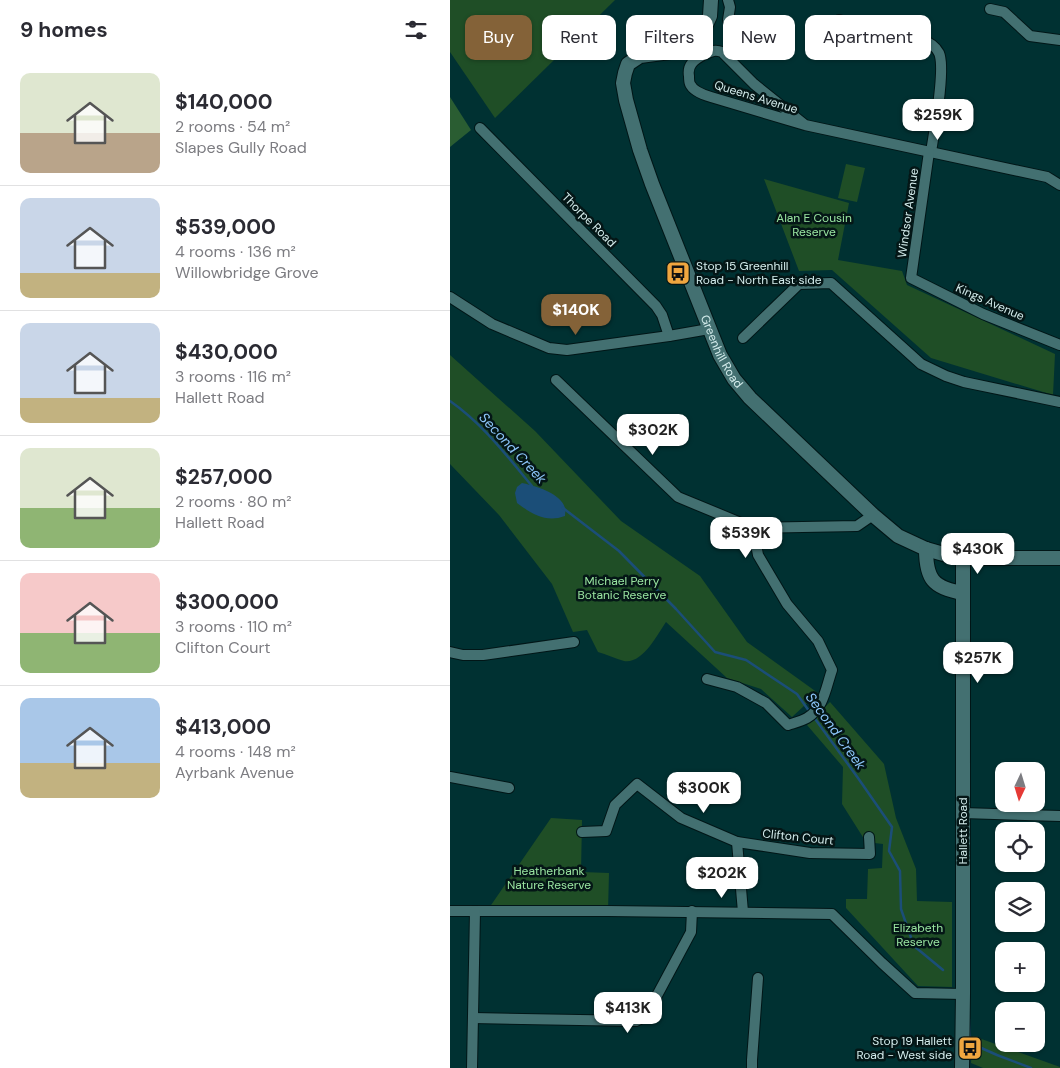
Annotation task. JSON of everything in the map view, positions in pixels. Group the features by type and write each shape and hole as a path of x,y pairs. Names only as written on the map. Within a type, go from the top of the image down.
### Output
{"main road":[{"name":"Greenhill Road","path":"711,0 710,16 704,29 694,42 670,52 640,56 628,64 623,83 626,100 649,176 709,330 734,380 750,398 873,515 898,536 926,549 947,555 963,557 1060,558"},
{"path":"926,549 927,572 932,580 942,587 963,593"},
{"name":"Hallett Road","path":"962,1068 963,557"}],"street":[{"path":"728,0 730,7 729,15"},
{"path":"990,9 1004,12 1030,36 1060,40"},
{"name":"Windsor Avenue","path":"911,278 941,71 939,54 935,46 931,43"},
{"name":"Queens Avenue","path":"805,125 754,84 722,52 713,50 697,58 689,66 690,84 704,95 805,125 1047,177 1060,185"},
{"name":"Thorpe Road","path":"480,128 656,306 662,315 669,336"},
{"name":"Kings Avenue","path":"911,278 983,314 1060,346"},
{"path":"743,338 799,284 831,283 921,364 964,382 1060,402"},
{"path":"450,297 492,324 549,348 567,350 709,330"},
{"path":"556,380 678,497 753,528 857,526 873,515"},
{"path":"708,679 737,687 766,703 788,726 807,718 815,711 822,702 832,670 818,641 787,604 758,555 753,528"},
{"path":"450,652 463,655 483,655 574,642"},
{"path":"450,776 509,788"},
{"name":"Clifton Court","path":"582,832 606,831 615,805 637,784 681,818 737,842 810,853 870,854 869,837"},
{"path":"963,813 1060,816"},
{"path":"737,842 743,912"},
{"path":"450,911 692,911 832,914 916,993 963,994"},
{"path":"472,1068 475,911"},
{"path":"473,1018 636,1021 646,1016 691,932 692,911"},
{"path":"752,1068 758,978"}],"green space":[{"path":"450,0 615,0 600,15 542,15 542,60 554,60 495,118 450,52"},
{"path":"450,97 471,130 450,147"},
{"path":"846,164 865,168 857,202 838,198"},
{"name":"Alan E Cousin Reserve","path":"764,179 849,203 838,260 902,271 907,285 1055,354 1053,395 931,358 832,270 799,271"},
{"name":"Michael Perry Botanic Reserve","path":"450,355 535,431 621,521 700,576 747,642 818,693 792,717 761,689 727,678 666,622 649,648 631,661 624,661 598,652 587,630 573,632 552,584 499,515 450,464"},
{"name":"Elizabeth Reserve","path":"830,702 884,764 896,818 916,869 917,901 952,902 952,987 918,986 846,908 846,899 867,899 868,869 882,868 883,844 866,842 842,804 843,767 807,725"},
{"name":"Heatherbank Nature Reserve","path":"551,818 582,820 581,872 609,873 608,911 487,911"},
{"path":"973,1036 995,1044 995,1052 1018,1052 1060,1068 983,1068 971,1063"}],"water":[{"path":"522,483 553,494 563,503 565,516 545,518 528,511 517,503 515,493 517,487"}],"waterway":[{"name":"Second Creek","path":"450,401 484,430 532,486"},
{"name":"Second Creek","path":"563,508 619,551 715,652 746,660 797,694 809,711"},
{"name":"Second Creek","path":"813,716 892,827 889,851 900,871 901,909 914,946 943,970"},
{"name":"Second Creek","path":"969,1019 970,1043 1031,1068"}],"place":[{"name":"Stop 15 Greenhill Road - North East side","path":"678,273"},
{"name":"Stop 19 Hallett Road - West side","path":"970,1048"}]}
